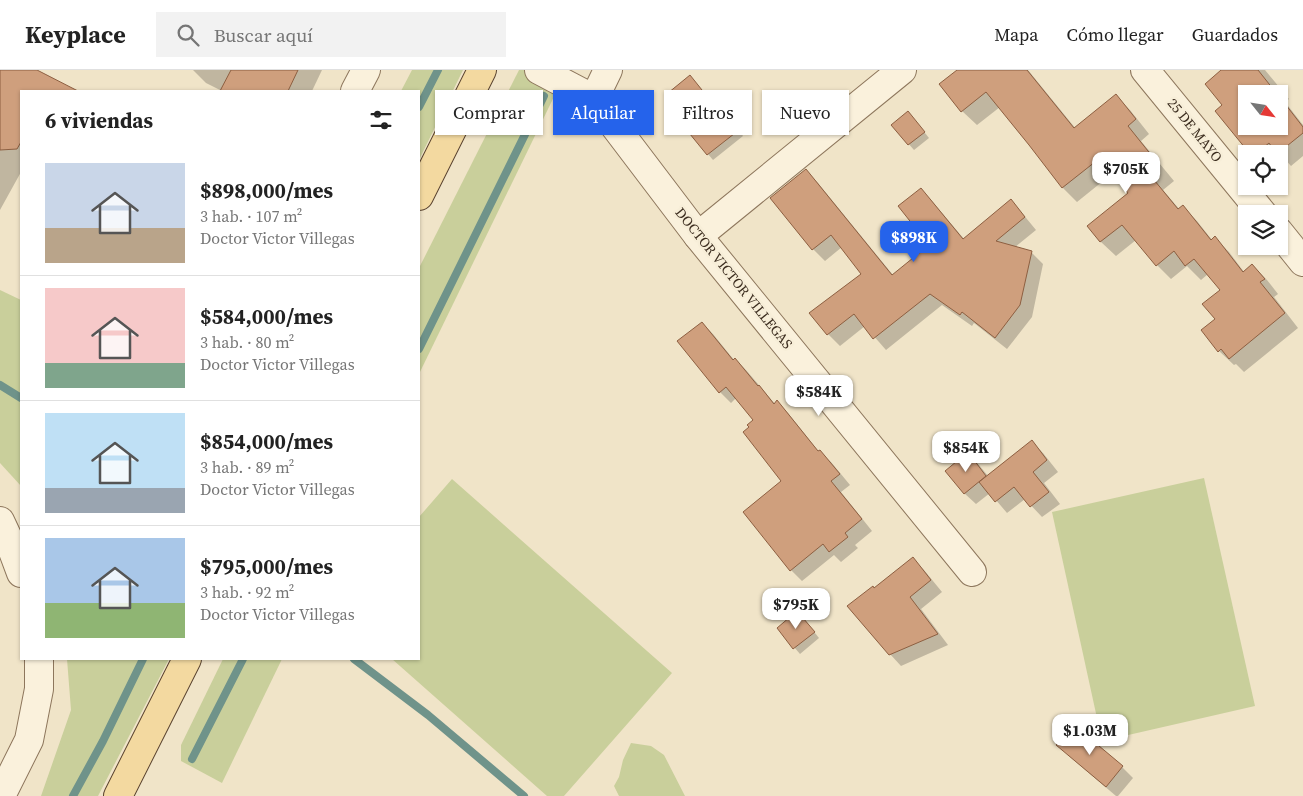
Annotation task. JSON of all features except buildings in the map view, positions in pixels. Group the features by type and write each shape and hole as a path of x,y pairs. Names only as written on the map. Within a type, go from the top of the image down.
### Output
{"main road":[{"path":"420,194 482,70"},
{"path":"118,796 186,660"}],"street":[{"path":"356,90 366,70"},
{"name":"DOCTOR VICTOR VILLEGAS","path":"539,70 578,90"},
{"path":"598,90 608,70"},
{"path":"698,236 902,70"},
{"name":"25 DE MAYO","path":"1145,70 1256,205"},
{"name":"DOCTOR VICTOR VILLEGAS","path":"622,135 698,236 972,572"},
{"path":"1288,243 1303,262"},
{"path":"0,521 20,571"},
{"path":"2,796 29,740 39,690 39,660"}],"green space":[{"path":"412,70 463,70 453,90 435,90 435,127 420,158 420,90 402,90"},
{"path":"519,70 567,70 557,90 553,90 553,99 543,119 543,90 509,90"},
{"path":"486,135 535,135 420,372 420,266"},
{"path":"0,290 20,300 20,485 0,463"},
{"path":"1204,478 1255,706 1102,741 1052,512"},
{"path":"452,479 672,673 564,796 547,796 393,660 420,660 420,516"},
{"path":"67,660 168,660 98,796 41,796 71,710"},
{"path":"223,660 282,660 222,783 181,761 181,745"},
{"path":"631,743 651,746 664,755 685,796 619,796 614,786"}],"waterway":[{"path":"420,105 438,70"},
{"path":"420,347 544,96"},
{"path":"0,385 20,397"},
{"path":"73,796 103,741 143,660"},
{"path":"192,759 242,660"},
{"path":"355,660 428,715 524,796"}]}
